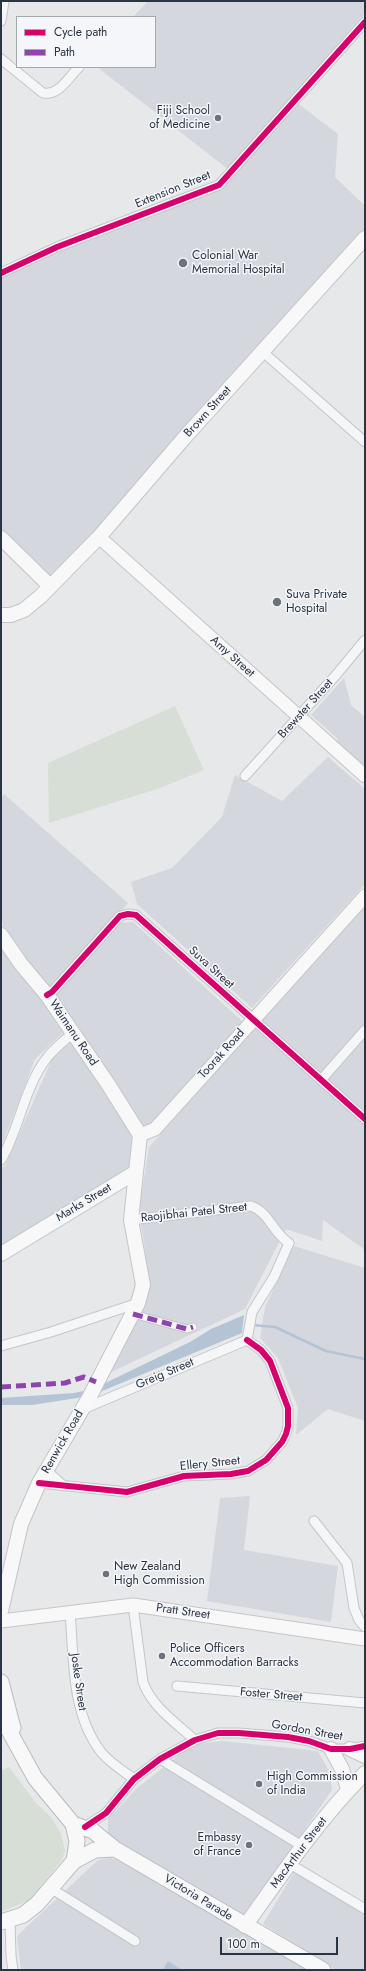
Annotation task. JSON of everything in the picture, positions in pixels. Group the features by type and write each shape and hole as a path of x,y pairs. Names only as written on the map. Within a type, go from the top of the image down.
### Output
{"highway":[{"path":"1,1682 19,1751"},
{"name":"Victoria Parade","path":"1,1716 35,1778 79,1826 100,1836 115,1849 323,1970"},
{"name":"Victoria Parade","path":"74,1861 79,1826"},
{"path":"6,1921 23,1915 52,1889 74,1861 95,1850 115,1849"}],"main road":[{"name":"Brown Street","path":"50,586 99,537 185,437 365,238"},
{"name":"Amy Street","path":"99,537 365,776"},
{"path":"1,538 50,586 41,596 24,610 11,615 1,615"},
{"name":"Toorak Road","path":"140,1135 154,1129 365,896"},
{"name":"Waimanu Road","path":"1,935 21,964 47,995 108,1084 140,1135"},
{"path":"136,1308 143,1285 131,1220 140,1135"},
{"name":"Marks Street","path":"1,1254 136,1172"},
{"name":"Renwick Road","path":"1,1612 6,1565 39,1484 83,1409 136,1308"},
{"name":"Pratt Street","path":"1,1621 133,1605 365,1639"},
{"path":"331,1749 342,1769 359,1781"},
{"path":"350,1749 365,1756"},
{"name":"MacArthur Street","path":"245,1926 302,1846 359,1781"}],"street":[{"path":"1,21 4,1"},
{"name":"Extension Street","path":"1,273 57,247 219,185 365,22"},
{"path":"1,59 43,93 48,94 55,93 78,68"},
{"path":"263,352 365,442"},
{"name":"Brewster Street","path":"245,776 299,717 365,640"},
{"name":"Suva Street","path":"47,995 52,992 120,916 128,914 136,915 365,1119"},
{"path":"321,1080 365,1030"},
{"path":"1,1160 7,1150 25,1099 39,1070 46,1059 73,1033"},
{"name":"Raojibhai Patel Street","path":"131,1220 251,1206 259,1208 278,1235 289,1244 274,1277 252,1312 247,1340"},
{"path":"1,1346 136,1308 187,1329 193,1327"},
{"name":"Greig Street","path":"83,1409 247,1340"},
{"name":"Ellery Street","path":"39,1484 127,1492 184,1476 231,1474 248,1471 266,1460 282,1442 286,1434 288,1426 288,1408 270,1361 261,1350 247,1340"},
{"path":"47,1470 64,1486"},
{"path":"314,1521 347,1563 354,1608 359,1620 365,1627"},
{"path":"133,1605 143,1682 147,1692 153,1702 195,1740"},
{"name":"Joske Street","path":"70,1612 80,1710 87,1731 102,1753 134,1779"},
{"name":"Foster Street","path":"178,1686 365,1704"},
{"name":"Gordon Street","path":"79,1826 106,1813 134,1779 160,1759 195,1740 218,1733 266,1734 309,1741 331,1749 350,1749 365,1746"},
{"path":"160,1759 302,1846"},
{"name":"Gordon Street","path":"100,1836 106,1813"},
{"path":"290,1864 365,1909"},
{"path":"52,1889 135,1941"},
{"path":"6,1921 13,1970"}],"shaded area":[{"name":"Fiji School of Medicine","path":"148,1 365,1 365,13 229,170 98,68 156,68 156,16 134,16"},
{"name":"Colonial War Memorial Hospital","path":"296,102 338,134 335,177 365,206 365,231 57,578 46,583 1,533 1,277 59,250 220,188"},
{"path":"344,678 351,705 365,717 365,770 335,743 338,739 311,715"},
{"path":"175,706 204,770 160,788 49,823 48,763"},
{"path":"328,757 365,789 365,884 252,1008 137,904 131,882 172,868 222,817 235,775 282,801"},
{"path":"4,794 128,903 52,992 4,933 1,913 1,799"},
{"path":"365,903 365,1118 256,1022"},
{"path":"133,922 242,1021 203,1073 160,1120 140,1130 51,996 119,923"},
{"path":"1,939 67,1029 35,1059 1,1147"},
{"path":"255,1028 365,1125 365,1250 323,1220 322,1241 286,1229 245,1309 109,1373 150,1284 139,1210 149,1147"},
{"path":"74,1039 137,1143 130,1167 1,1246 1,1168 5,1166 52,1059"},
{"path":"294,1246 365,1268 365,1421 328,1409 296,1435 298,1408 278,1358 260,1338 265,1307"},
{"path":"250,1496 244,1550 338,1566 331,1622 207,1601 220,1498"},
{"path":"222,1741 318,1751 330,1773 332,1790 243,1919 108,1839 108,1819 136,1789 192,1745"},
{"path":"9,1767 36,1803 51,1817 61,1834 65,1851 61,1861 30,1900 1,1912 1,1771"},
{"path":"110,1858 131,1864 309,1970 21,1970 17,1936 98,1860"},
{"path":"295,1871 365,1912 365,1970 336,1970 263,1924"}],"water":[{"path":"244,1315 242,1333 90,1396 32,1405 1,1405 1,1398 74,1393 93,1389 190,1342 211,1329"},
{"path":"168,1961 182,1970 163,1970"}],"waterway":[{"path":"252,1325 275,1327 326,1351 365,1359"}],"marked path":[{"path":"133,1314 187,1329 193,1327"},
{"path":"1,1387 65,1383 84,1377 96,1382"}],"cycle path":[{"path":"1,273 57,247 219,185 365,22"},
{"path":"47,995 52,992 120,916 128,914 136,915 365,1119"},
{"path":"39,1483 127,1492 184,1476 231,1474 248,1471 266,1460 282,1442 286,1434 288,1426 288,1408 270,1361 261,1350 247,1340"},
{"path":"85,1827 106,1813 134,1779 160,1759 195,1740 218,1733 288,1737 309,1741 331,1749 350,1749 365,1746"}],"place":[{"name":"Fiji School of Medicine","path":"218,118"},
{"name":"Colonial War Memorial Hospital","path":"183,263"},
{"name":"Suva Private Hospital","path":"277,602"},
{"name":"New Zealand High Commission","path":"106,1574"},
{"name":"Police Officers Accommodation Barracks","path":"162,1656"},
{"name":"High Commission of India","path":"259,1784"},
{"name":"Embassy of France","path":"249,1845"}]}
